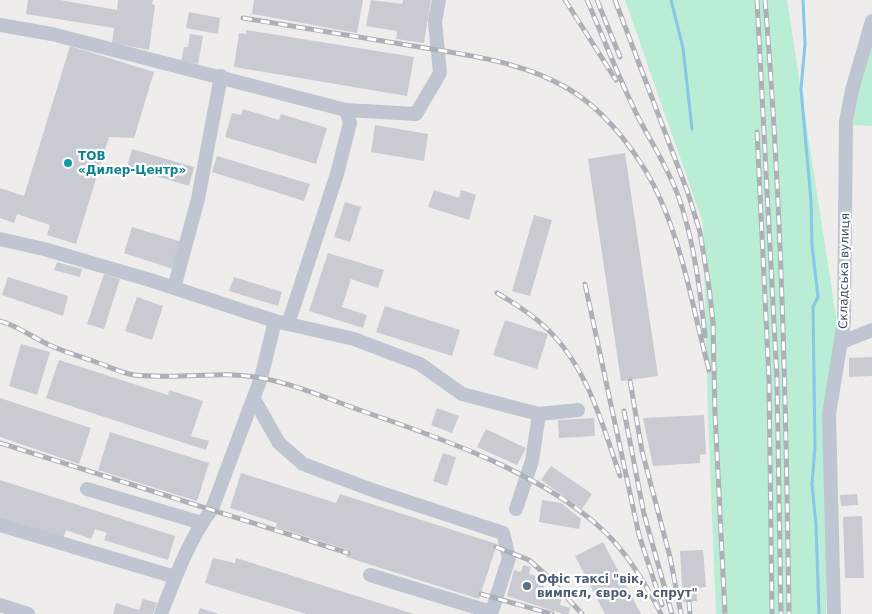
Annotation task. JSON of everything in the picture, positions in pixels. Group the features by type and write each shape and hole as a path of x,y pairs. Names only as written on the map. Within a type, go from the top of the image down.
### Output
{"street":[{"path":"0,25 52,34 221,76 346,110 416,114 440,73 436,20 439,0"},
{"name":"Складська вулиця","path":"834,614 829,414 844,322 846,121 852,90 872,21"},
{"path":"174,288 198,199 221,76"},
{"path":"161,614 176,577 202,523 212,509 337,174 350,123 346,110"},
{"path":"0,239 44,249 174,288 281,323 354,339 420,364 462,394 539,414 578,410"},
{"path":"842,342 872,330"},
{"path":"254,399 279,444 303,464 375,491 504,533 509,558 491,613 370,575"},
{"path":"516,509 532,461 539,414"},
{"path":"87,489 202,523"},
{"path":"0,525 176,577"},
{"path":"0,605 28,614"}],"green space":[{"path":"625,0 787,0 840,342 828,414 826,614 716,614 703,223"},
{"path":"872,34 872,126 851,125 851,119"}],"building":[{"path":"28,0 60,0 117,10 118,0 153,0 152,4 155,5 149,50 112,43 114,28 26,14"},
{"path":"254,0 363,0 357,33 252,14"},
{"path":"371,0 402,4 403,0 431,0 424,43 396,39 397,31 366,26"},
{"path":"189,12 220,18 218,34 186,28"},
{"path":"246,30 414,57 407,96 234,67 239,33 246,34"},
{"path":"190,34 203,36 198,64 181,61 184,47 188,47"},
{"name":"ТОВ «Дилер-Центр»","path":"70,46 154,72 134,138 109,137 76,244 47,235 50,225 17,214 14,223 0,218 0,188 24,196"},
{"path":"243,109 279,120 281,114 327,128 316,164 225,137 232,113 241,115"},
{"path":"375,125 428,134 424,161 371,152"},
{"path":"132,149 194,167 189,186 127,167"},
{"path":"625,153 658,376 621,381 588,159"},
{"path":"217,156 310,184 304,201 212,172"},
{"path":"434,190 459,198 461,190 476,195 469,220 428,207"},
{"path":"345,202 361,207 350,242 334,237"},
{"path":"534,215 552,220 530,296 512,291"},
{"path":"132,227 182,242 173,269 124,253"},
{"path":"328,253 384,270 378,288 351,279 342,307 367,315 363,328 309,311"},
{"path":"57,262 82,269 80,277 54,270"},
{"path":"104,274 120,279 104,329 87,324"},
{"path":"8,277 68,296 63,316 2,295"},
{"path":"234,277 282,292 278,306 229,291"},
{"path":"137,297 163,306 152,340 125,331"},
{"path":"385,306 460,330 452,356 376,332"},
{"path":"505,320 548,334 537,369 493,355"},
{"path":"21,344 50,352 37,395 9,386"},
{"path":"872,357 872,376 849,377 849,358"},
{"path":"59,360 168,395 169,390 203,401 191,436 209,441 206,450 46,398"},
{"path":"0,398 91,428 79,464 0,437"},
{"path":"437,408 459,416 452,433 431,425"},
{"path":"704,415 706,454 700,455 700,463 653,466 643,418"},
{"path":"594,418 595,436 559,438 558,420"},
{"path":"486,429 526,448 517,465 477,447"},
{"path":"110,432 209,463 197,501 98,470"},
{"path":"443,453 456,457 447,486 433,481"},
{"path":"551,466 592,494 582,509 541,480"},
{"path":"241,473 336,503 340,494 497,544 479,599 346,557 349,550 276,527 277,523 230,508"},
{"path":"0,480 175,536 168,560 104,540 107,533 95,529 91,539 66,530 63,539 0,519"},
{"path":"857,494 858,505 841,506 840,495"},
{"path":"542,500 561,503 581,519 579,529 539,522"},
{"path":"862,516 864,578 845,578 843,517"},
{"path":"603,542 641,614 605,614 575,556"},
{"path":"703,550 706,587 696,588 697,601 683,602 680,551"},
{"path":"213,558 235,563 236,558 414,614 306,614 205,583"},
{"name":"Офіс таксі \"вік, вимпєл, євро, а, спрут\"","path":"523,565 531,567 529,574 546,579 542,591 562,597 560,605 570,608 569,614 563,614 507,596 514,570 521,572"},
{"path":"143,599 157,603 153,614 113,614 116,603 139,610"},
{"path":"200,608 219,614 198,614"}],"waterway":[{"path":"671,0 683,48 692,129"},
{"path":"803,0 805,44 801,89 811,201 812,245 818,297 813,307 815,447 812,484 816,525 819,614"}],"railway":[{"path":"565,0 616,80"},
{"path":"587,0 632,105 666,168 679,198 699,283 705,336"},
{"path":"597,0 620,57"},
{"path":"615,0 688,193 700,232 713,322 715,413 725,614"},
{"path":"757,0 777,380 781,614"},
{"path":"765,0 775,153 785,383 789,614"},
{"path":"243,18 489,59 549,78 582,98 610,123 623,138 645,170 662,203 677,244 709,370"},
{"path":"757,132 769,380 772,614"},
{"path":"585,284 639,535 662,605"},
{"path":"497,293 539,321 559,341 571,358 591,396 620,476"},
{"path":"0,321 18,328 58,349 129,374 142,376 235,375 288,384 430,435 494,461 554,494 582,512 606,533 637,572 661,614"},
{"path":"630,381 642,451 670,557 681,614"},
{"path":"624,411 644,514 672,614"},
{"path":"0,443 348,553"},
{"path":"496,547 529,560 545,574 582,614"},
{"path":"481,594 552,614"},
{"path":"689,602 690,614"}],"place":[{"name":"ТОВ «Дилер-Центр»","path":"68,163"},
{"name":"Офіс таксі \"вік, вимпєл, євро, а, спрут\"","path":"527,586"}]}
